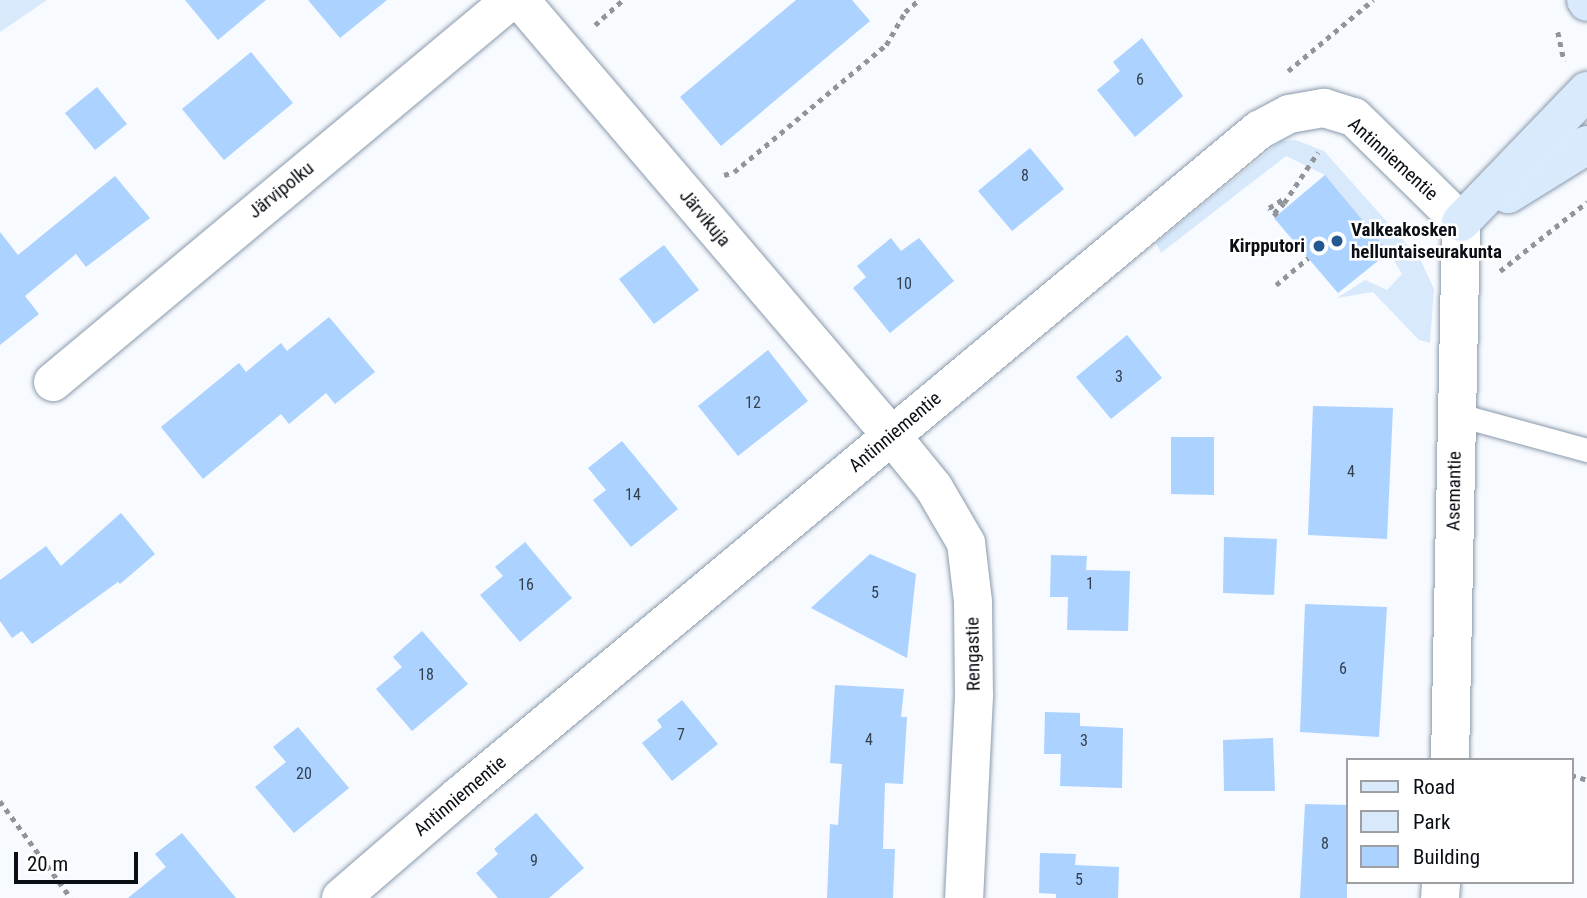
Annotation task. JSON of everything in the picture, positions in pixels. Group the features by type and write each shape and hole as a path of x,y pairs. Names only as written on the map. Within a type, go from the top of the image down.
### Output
{"street":[{"name":"Järvipolku","path":"53,382 511,0"},
{"name":"Järvikuja","path":"520,0 891,435"},
{"path":"1461,222 1587,91"},
{"name":"Antinniementie","path":"341,898 891,435 1259,130 1289,114 1324,108 1354,117 1461,222"},
{"path":"1461,222 1587,145"},
{"name":"Asemantie","path":"1450,758 1461,222"},
{"name":"Rengastie","path":"891,435 934,488 967,543 973,602 974,696 964,898"}],"lane":[{"path":"1455,414 1587,450"}],"path":[{"path":"681,190 734,172 886,46 905,12 919,0"},
{"path":"1556,28 1562,39 1564,62 1587,91"},
{"path":"1275,214 1269,208 1289,195 1322,146"},
{"path":"1459,288 1508,268 1587,202"},
{"path":"1276,285 1308,258"},
{"path":"0,801 71,898"}],"green space":[{"path":"0,0 47,0 0,32"},
{"path":"1296,140 1324,151 1420,259 1434,289 1430,343 1419,340 1373,292 1337,298 1365,280 1387,290 1402,274 1389,252 1325,175 1286,156 1161,253 1156,243 1281,141"}],"building":[{"path":"185,0 266,0 218,40"},
{"path":"308,0 387,0 340,38"},
{"path":"796,0 852,0 870,21 721,146 680,97"},
{"path":"1142,38 1183,96 1135,137 1097,90 1120,71 1113,62"},
{"path":"251,52 293,103 224,160 182,109"},
{"path":"97,87 127,124 95,150 65,113"},
{"path":"1030,148 1064,189 1012,231 978,191"},
{"name":"Valkeakosken helluntaiseurakunta","path":"1325,175 1389,252 1338,293 1274,218"},
{"path":"115,176 150,218 86,267 76,254 25,296 39,314 0,345 0,232 18,255"},
{"path":"891,238 901,251 919,238 954,281 890,333 853,288 866,277 857,266"},
{"path":"664,245 699,290 654,324 619,279"},
{"path":"329,317 375,372 335,404 326,393 289,424 281,414 203,479 161,427 239,363 246,372 281,343 287,351"},
{"path":"1127,335 1162,378 1111,419 1076,377"},
{"path":"768,350 808,401 738,456 698,406"},
{"path":"1313,406 1393,408 1387,539 1308,535"},
{"path":"1171,437 1214,437 1214,495 1171,494"},
{"path":"622,441 678,509 631,547 593,500 606,490 588,468"},
{"path":"121,513 155,554 120,584 118,582 32,644 22,631 12,638 0,621 0,580 46,546 61,566"},
{"path":"1224,537 1277,539 1274,595 1223,593"},
{"path":"525,542 572,598 520,642 480,595 503,576 495,567"},
{"path":"870,554 916,574 907,658 811,608"},
{"path":"1051,555 1087,556 1086,570 1130,571 1128,631 1067,630 1068,597 1050,597"},
{"path":"1305,604 1387,607 1379,737 1300,732"},
{"path":"422,631 468,684 412,731 376,689 402,667 393,657"},
{"path":"835,685 904,689 901,717 907,717 903,784 885,783 883,849 895,849 893,898 827,898 830,824 838,825 842,764 830,763"},
{"path":"682,700 718,744 672,781 642,743 662,727 657,720"},
{"path":"1045,712 1080,713 1080,726 1123,728 1122,788 1060,786 1061,754 1044,754"},
{"path":"298,727 349,788 294,833 255,787 286,762 273,747"},
{"path":"1273,738 1275,791 1224,791 1223,740"},
{"path":"1305,804 1346,805 1347,898 1300,898"},
{"path":"536,813 584,868 549,898 498,898 476,873 498,854 494,849"},
{"path":"182,833 236,898 128,898 166,867 155,854"},
{"path":"1040,853 1076,854 1075,865 1119,867 1118,898 1056,898 1056,894 1039,893"}],"place":[{"name":"Valkeakosken helluntaiseurakunta","path":"1337,241"},
{"name":"Kirpputori","path":"1319,246"}]}
